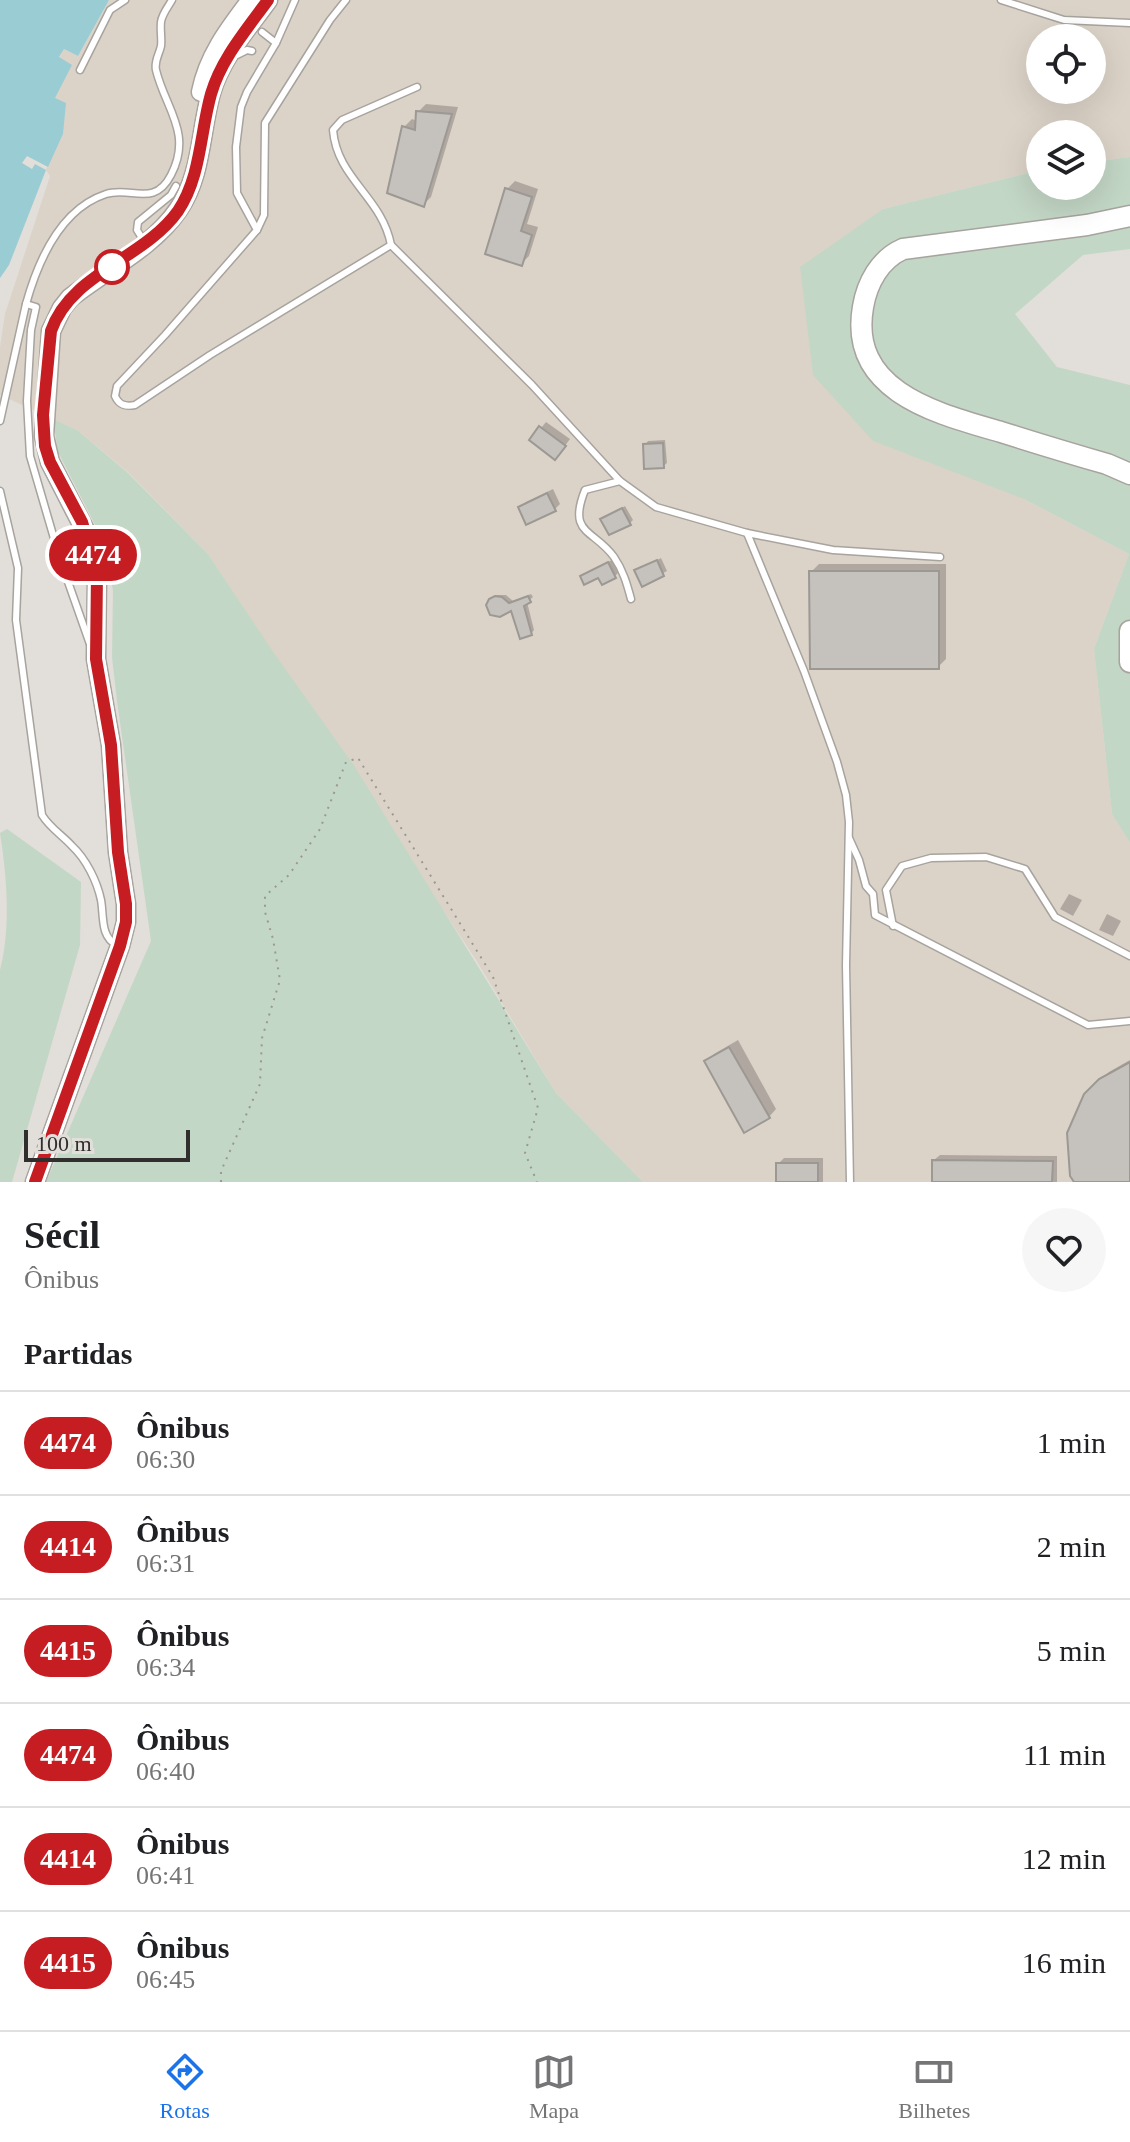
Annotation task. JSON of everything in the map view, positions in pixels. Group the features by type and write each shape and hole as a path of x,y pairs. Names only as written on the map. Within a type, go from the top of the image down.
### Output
{"main road":[{"path":"260,3 261,36"},
{"path":"197,159 198,106 202,86 220,42 260,3"},
{"path":"220,42 229,35 261,36"},
{"path":"35,1182 126,922 111,745 96,651 98,583 92,550 82,522 50,462 45,446 43,415 51,331 70,298 168,224 183,203 192,184 212,90 226,60 261,36"},
{"path":"1130,216 1087,225 903,249 887,260 871,281 865,295 861,323 865,346 873,365 891,387 910,401 938,413 1107,464 1130,474"},
{"path":"1130,631 1130,662"}],"lane":[{"path":"80,70 110,10 125,0"},
{"path":"0,421 26,304 37,271 58,231 75,212 107,194 140,196 153,193 170,178 177,163 177,123 155,67 161,45 161,23 172,0"},
{"path":"252,51 261,36 295,0"},
{"path":"346,0 265,123 264,215 257,230 117,386 115,396 120,403 129,407 135,405 210,355 391,245"},
{"path":"1001,0 1064,20 1130,23"},
{"path":"257,230 237,193 236,160 241,107 266,59 261,36"},
{"path":"204,131 235,56 247,50 266,59"},
{"path":"417,87 342,120 333,130 334,147 346,169 377,209 388,230 391,245 532,385 620,481 656,507 747,533 833,550 940,557"},
{"path":"145,243 137,230 138,222 164,201 176,186"},
{"path":"26,304 36,307 31,330 27,401 30,456 85,637 96,651"},
{"path":"620,481 585,490 578,508 583,530 613,556 624,575 631,599"},
{"path":"0,491 18,568 16,620 42,815 51,828 75,848 88,867 97,886 105,933 110,942 120,946"},
{"path":"747,533 837,762 846,795 849,836 846,965 850,1182"},
{"path":"60,559 92,550"},
{"path":"849,836 866,886 873,894 875,915 1088,1025 1130,1021"},
{"path":"893,926 886,890 902,866 931,858 986,857 1025,869 1055,917 1130,956"},
{"path":"848,890 866,886"}],"path":[{"path":"221,1182 221,1171 260,1084 262,1038 280,980 265,912 265,896 289,875 320,829 346,762 358,758 493,977 538,1108 525,1153 537,1182"}],"shaded area":[{"path":"109,0 1130,0 1130,157 1106,160 1106,120 1026,120 1026,173 883,209 1024,499 1129,554 1094,649 1112,814 1130,843 1130,1182 643,1182 556,1093 476,960 208,554 129,473 77,430 0,395 0,347 5,314 50,176 46,170 63,134 55,98 59,58 64,49 78,56"}],"green space":[{"path":"1130,157 1130,249 1083,255 1015,314 1057,367 1130,385 1130,843 1112,814 1094,649 1129,554 1024,499 873,441 813,375 800,267 883,209 1026,173 1026,200 1106,200 1106,160"},
{"path":"53,419 77,430 128,473 208,554 355,767 556,1093 643,1182 46,1182 151,941 117,701 112,657 113,591 105,544 58,452"},
{"path":"7,829 81,882 80,945 12,1182 0,1182 0,970 6,937 7,902 0,833"}],"water":[{"path":"0,0 109,0 78,56 64,49 59,57 72,65 55,98 66,103 63,134 48,167 27,156 22,163 32,169 35,164 46,170 9,265 0,278"}],"building":[{"path":"416,111 452,114 424,207 387,193 402,126 415,130"},
{"path":"505,188 532,197 521,231 532,235 522,266 485,254"},
{"path":"539,426 566,446 555,460 529,440"},
{"path":"663,443 664,468 644,469 643,444"},
{"path":"547,493 556,511 526,525 518,507"},
{"path":"622,508 631,525 609,535 600,519"},
{"path":"657,560 664,576 642,587 634,570"},
{"path":"608,562 616,578 602,585 598,578 584,585 580,576"},
{"path":"809,571 939,571 939,669 810,669"},
{"path":"495,596 509,603 528,596 531,602 524,606 532,635 520,639 511,611 500,617 490,615 486,605"},
{"path":"729,1047 770,1118 744,1133 704,1061"},
{"path":"1130,1062 1130,1182 1074,1182 1070,1176 1067,1133 1084,1094 1099,1079"},
{"path":"932,1160 1053,1161 1052,1182 932,1182"},
{"path":"776,1163 818,1163 818,1182 776,1182"}],"bus line":[{"name":"4474","path":"35,1182 120,946 127,914 118,852 111,745 96,659 97,574 88,536 50,462 44,436 51,331 70,298 159,232 178,211 192,184 212,90 226,60 268,0"}]}
